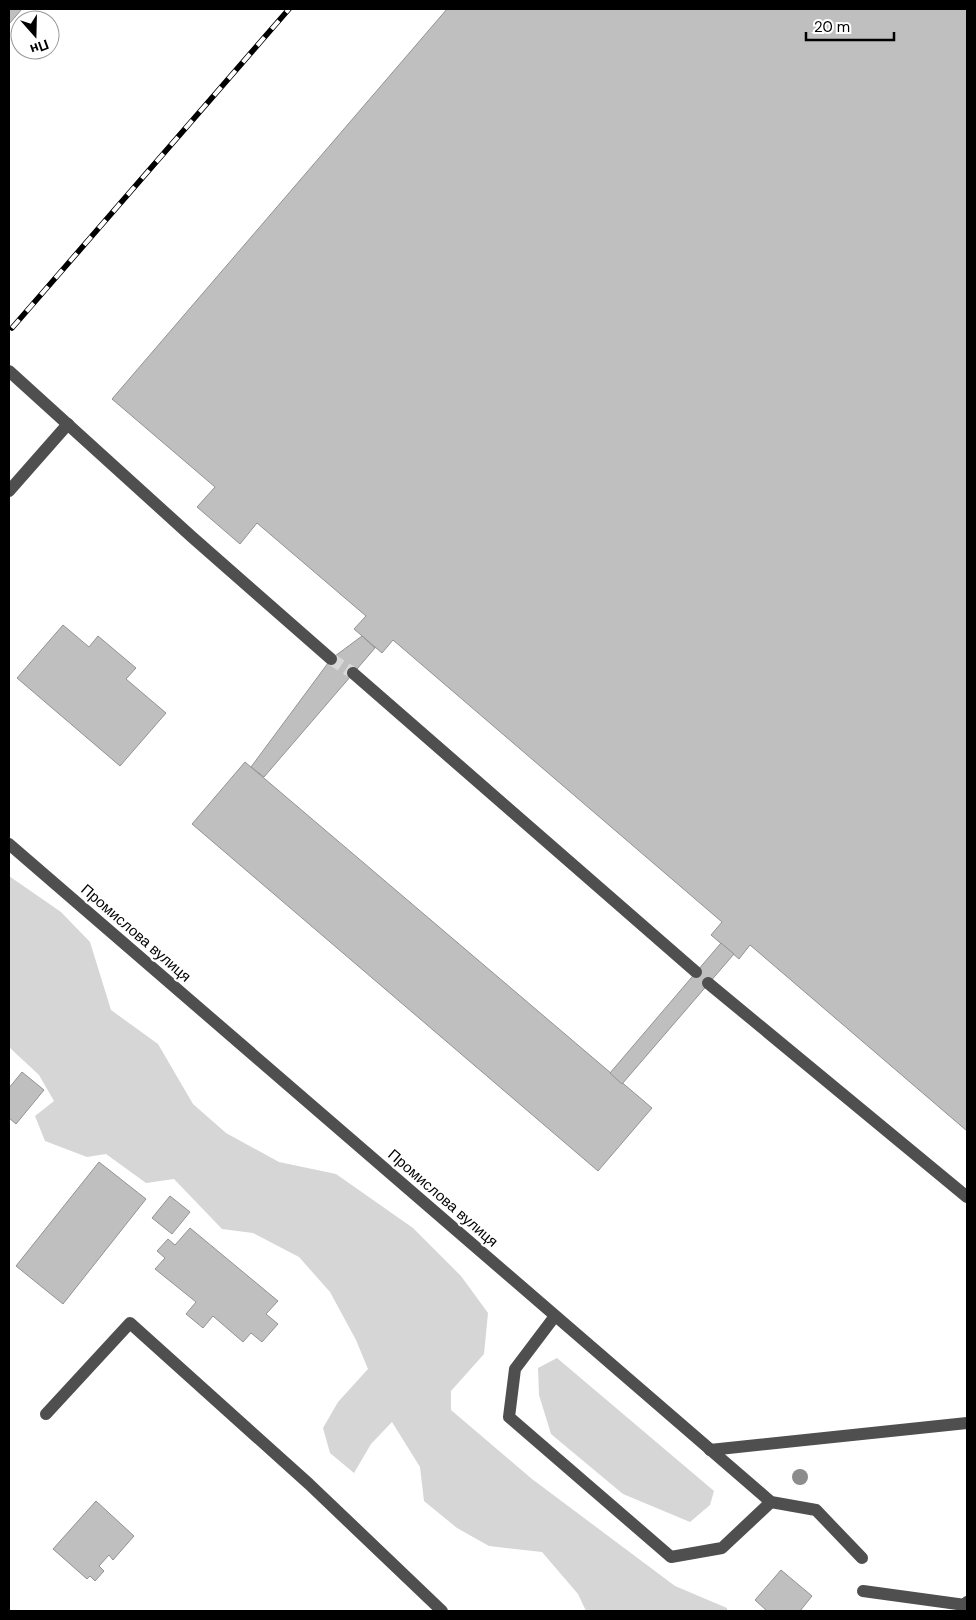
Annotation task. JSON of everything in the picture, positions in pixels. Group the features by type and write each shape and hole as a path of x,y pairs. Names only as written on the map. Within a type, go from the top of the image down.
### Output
{"street":[{"path":"9,371 331,659"},
{"path":"9,491 68,424"},
{"path":"353,673 696,972"},
{"name":"Промислова вулиця","path":"9,844 771,1502"},
{"path":"708,983 967,1197"},
{"path":"555,1316 515,1369 509,1418 671,1557 722,1548 771,1502 816,1510 862,1558"},
{"path":"46,1414 130,1323 309,1484 442,1611"},
{"path":"710,1450 967,1423"},
{"path":"862,1591 965,1605 967,1602"}],"shaded area":[{"path":"9,876 61,912 90,942 111,1010 158,1044 193,1104 226,1133 279,1162 336,1174 413,1228 461,1276 488,1313 484,1354 451,1391 451,1410 532,1479 675,1586 727,1608 727,1611 586,1611 578,1594 542,1552 489,1546 457,1528 424,1501 420,1467 392,1422 371,1444 354,1473 330,1453 323,1428 338,1402 368,1369 356,1340 330,1292 299,1257 253,1233 222,1229 174,1179 146,1183 106,1154 87,1157 45,1141 35,1116 54,1101 39,1075 9,1047"},
{"path":"557,1358 714,1491 710,1505 690,1522 623,1494 551,1434 539,1395 538,1368"}],"building":[{"path":"9,9 22,9 10,10 9,24"},
{"path":"447,9 967,9 967,1131 750,945 739,959 711,935 722,922 393,640 382,653 354,629 366,616 257,523 240,544 197,507 215,487 112,399"},
{"path":"63,625 89,647 98,636 136,668 126,679 166,713 120,766 17,678"},
{"path":"362,636 375,648 264,777 251,767 331,659"},
{"path":"245,762 652,1108 598,1171 192,824"},
{"path":"721,943 734,954 622,1084 610,1073"},
{"path":"22,1072 44,1090 16,1124 9,1118 9,1088"},
{"path":"99,1162 146,1199 63,1304 16,1266"},
{"path":"170,1196 190,1212 172,1234 152,1218"},
{"path":"190,1228 278,1301 266,1314 278,1324 262,1342 251,1333 243,1342 213,1316 203,1328 186,1314 196,1302 155,1269 165,1258 157,1251 168,1239 175,1245"},
{"path":"96,1501 134,1536 113,1560 109,1555 99,1566 104,1571 95,1581 90,1576 87,1579 53,1549"},
{"path":"781,1570 812,1596 800,1611 767,1611 755,1600"}],"tunnel":[{"path":"331,659 353,673"}],"railway":[{"path":"12,328 289,9"}]}
